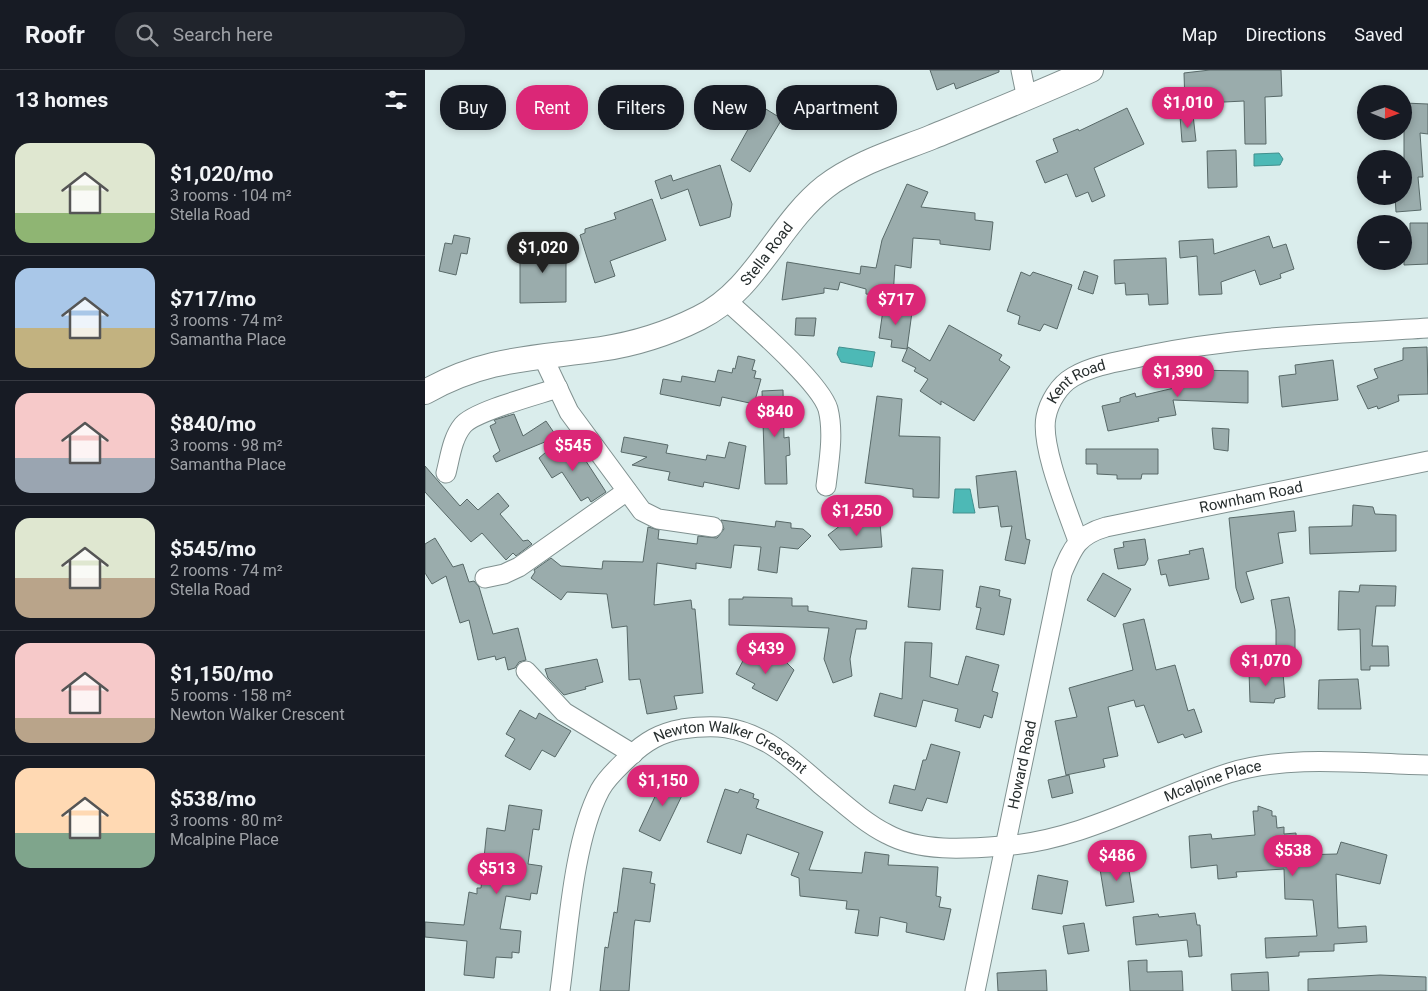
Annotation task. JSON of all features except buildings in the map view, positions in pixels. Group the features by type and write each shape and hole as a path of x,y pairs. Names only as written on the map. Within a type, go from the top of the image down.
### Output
{"main road":[{"name":"Stella Road","path":"425,392 445,381 488,365 542,355 602,349 662,334 700,318 727,300 811,199 826,186 870,162 1027,99 1091,70"}],"street":[{"path":"1021,70 1027,99"},
{"path":"727,300 806,377 822,396 827,408 830,426 826,486"},
{"name":"Kent Road","path":"1078,541 1053,465 1045,428 1046,418 1054,397 1070,378 1085,371 1119,362 1233,341 1428,328"},
{"path":"542,355 569,412 642,511 649,515 713,526"},
{"path":"446,473 453,447 464,423 499,408 557,388"},
{"name":"Rownham Road","path":"1078,541 1089,532 1107,527 1428,460"},
{"path":"485,578 505,574 519,567 627,491"},
{"name":"Howard Road","path":"975,991 1062,573 1078,541"},
{"path":"526,672 564,712 633,754"},
{"name":"Newton Walker Crescent","path":"560,991 586,824 601,787 633,754 649,740 663,732 709,726 737,729 769,744 888,835 931,847 1004,846"},
{"name":"Mcalpine Place","path":"1004,846 1052,837 1075,830 1118,816 1228,773 1262,765 1290,763 1428,765"}],"water":[{"path":"1279,153 1283,159 1280,165 1254,166 1254,154"},
{"path":"839,347 875,352 872,367 841,362 837,354"},
{"path":"955,489 970,489 975,513 953,513"}]}
